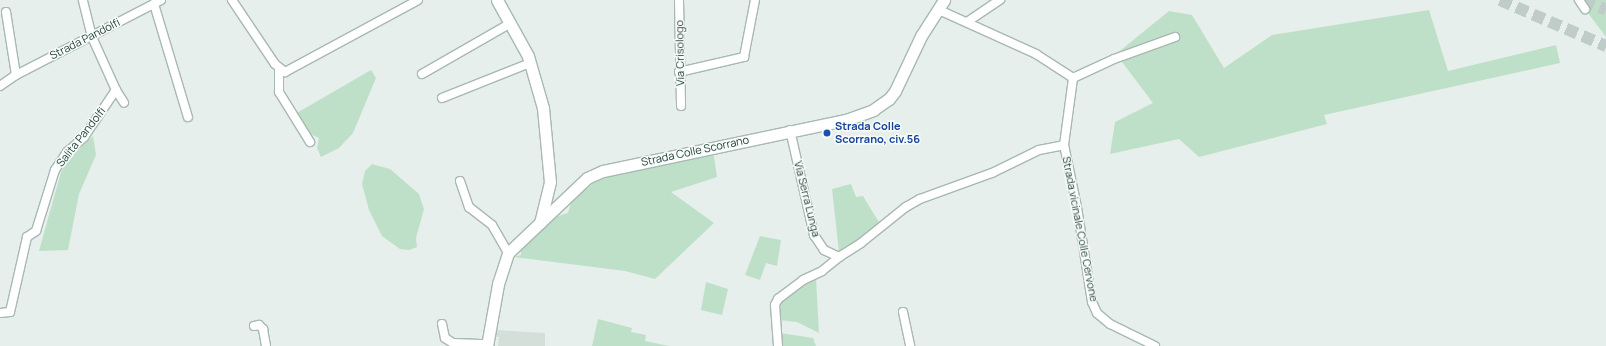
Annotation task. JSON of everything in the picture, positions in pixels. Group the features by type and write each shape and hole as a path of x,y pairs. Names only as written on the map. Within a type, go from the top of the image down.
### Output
{"street":[{"path":"83,0 92,36 116,90 124,103"},
{"path":"232,0 279,69 279,92 310,142"},
{"path":"279,69 290,71 418,0"},
{"path":"497,0 511,23 530,63 544,108 550,182 540,223"},
{"name":"Via Crisologo","path":"679,0 679,72 681,106"},
{"path":"679,72 744,57 755,0"},
{"name":"Strada Colle Scorrano","path":"487,345 498,284 508,253 593,175 790,130 846,120 881,105 895,91 921,36 944,0"},
{"path":"967,22 1000,0"},
{"path":"1579,0 1585,9"},
{"name":"Strada Pandolfi","path":"0,86 16,75 157,2 188,117"},
{"path":"939,10 1036,54 1073,78 1114,59 1175,37"},
{"path":"6,12 16,75"},
{"path":"422,74 511,23"},
{"path":"442,98 530,63"},
{"name":"Strada vicinale Colle Cervone","path":"1073,78 1064,145 1077,206 1092,302 1097,313 1110,324 1155,346"},
{"name":"Salita Pandolfi","path":"0,313 10,312 27,237 36,231 55,170 67,152 84,137 116,90"},
{"name":"Via Serra Lunga","path":"790,130 814,235 824,250 839,256"},
{"path":"778,346 776,302 803,280 822,271 839,256 861,243 906,207 920,199 992,173 1039,150 1064,145"},
{"path":"460,181 469,207 492,225 508,253"},
{"path":"903,312 910,346"},
{"path":"442,324 445,338 453,344 487,345"},
{"path":"254,326 259,325 263,329 266,346"}],"shaded area":[{"path":"496,330 545,333 545,346 498,346 499,337 495,337"}],"green space":[{"path":"1579,0 1606,0 1606,37 1585,9"},
{"path":"1429,10 1448,71 1556,45 1560,63 1324,115 1327,124 1199,157 1179,139 1110,154 1115,122 1153,103 1116,54 1169,11 1192,15 1224,68 1272,35"},
{"path":"371,70 376,78 353,133 339,148 321,157 317,148 319,138 306,132 295,114"},
{"path":"93,136 96,155 79,194 68,250 39,251 61,172 71,157"},
{"path":"713,150 717,177 671,192 714,223 655,279 625,271 514,257 521,255 521,249 555,217 568,213 571,202 595,182 618,173"},
{"path":"372,164 390,169 419,194 424,209 416,238 417,247 409,250 400,249 382,236 369,210 362,184 365,171"},
{"path":"851,184 856,197 863,196 880,224 863,238 839,252 832,189"},
{"path":"760,236 781,240 777,266 766,263 760,280 745,275"},
{"path":"816,278 819,333 797,322 779,320 782,300 803,284"},
{"path":"706,282 728,289 722,315 701,310"},
{"path":"598,319 632,328 631,332 646,335 645,341 669,346 592,346"},
{"path":"780,333 813,338 816,346 781,346"}],"tunnel":[{"path":"1500,0 1606,46"},
{"path":"1583,0 1606,10"}],"place":[{"name":"Strada Colle Scorrano, civ.56","path":"827,133"}]}
